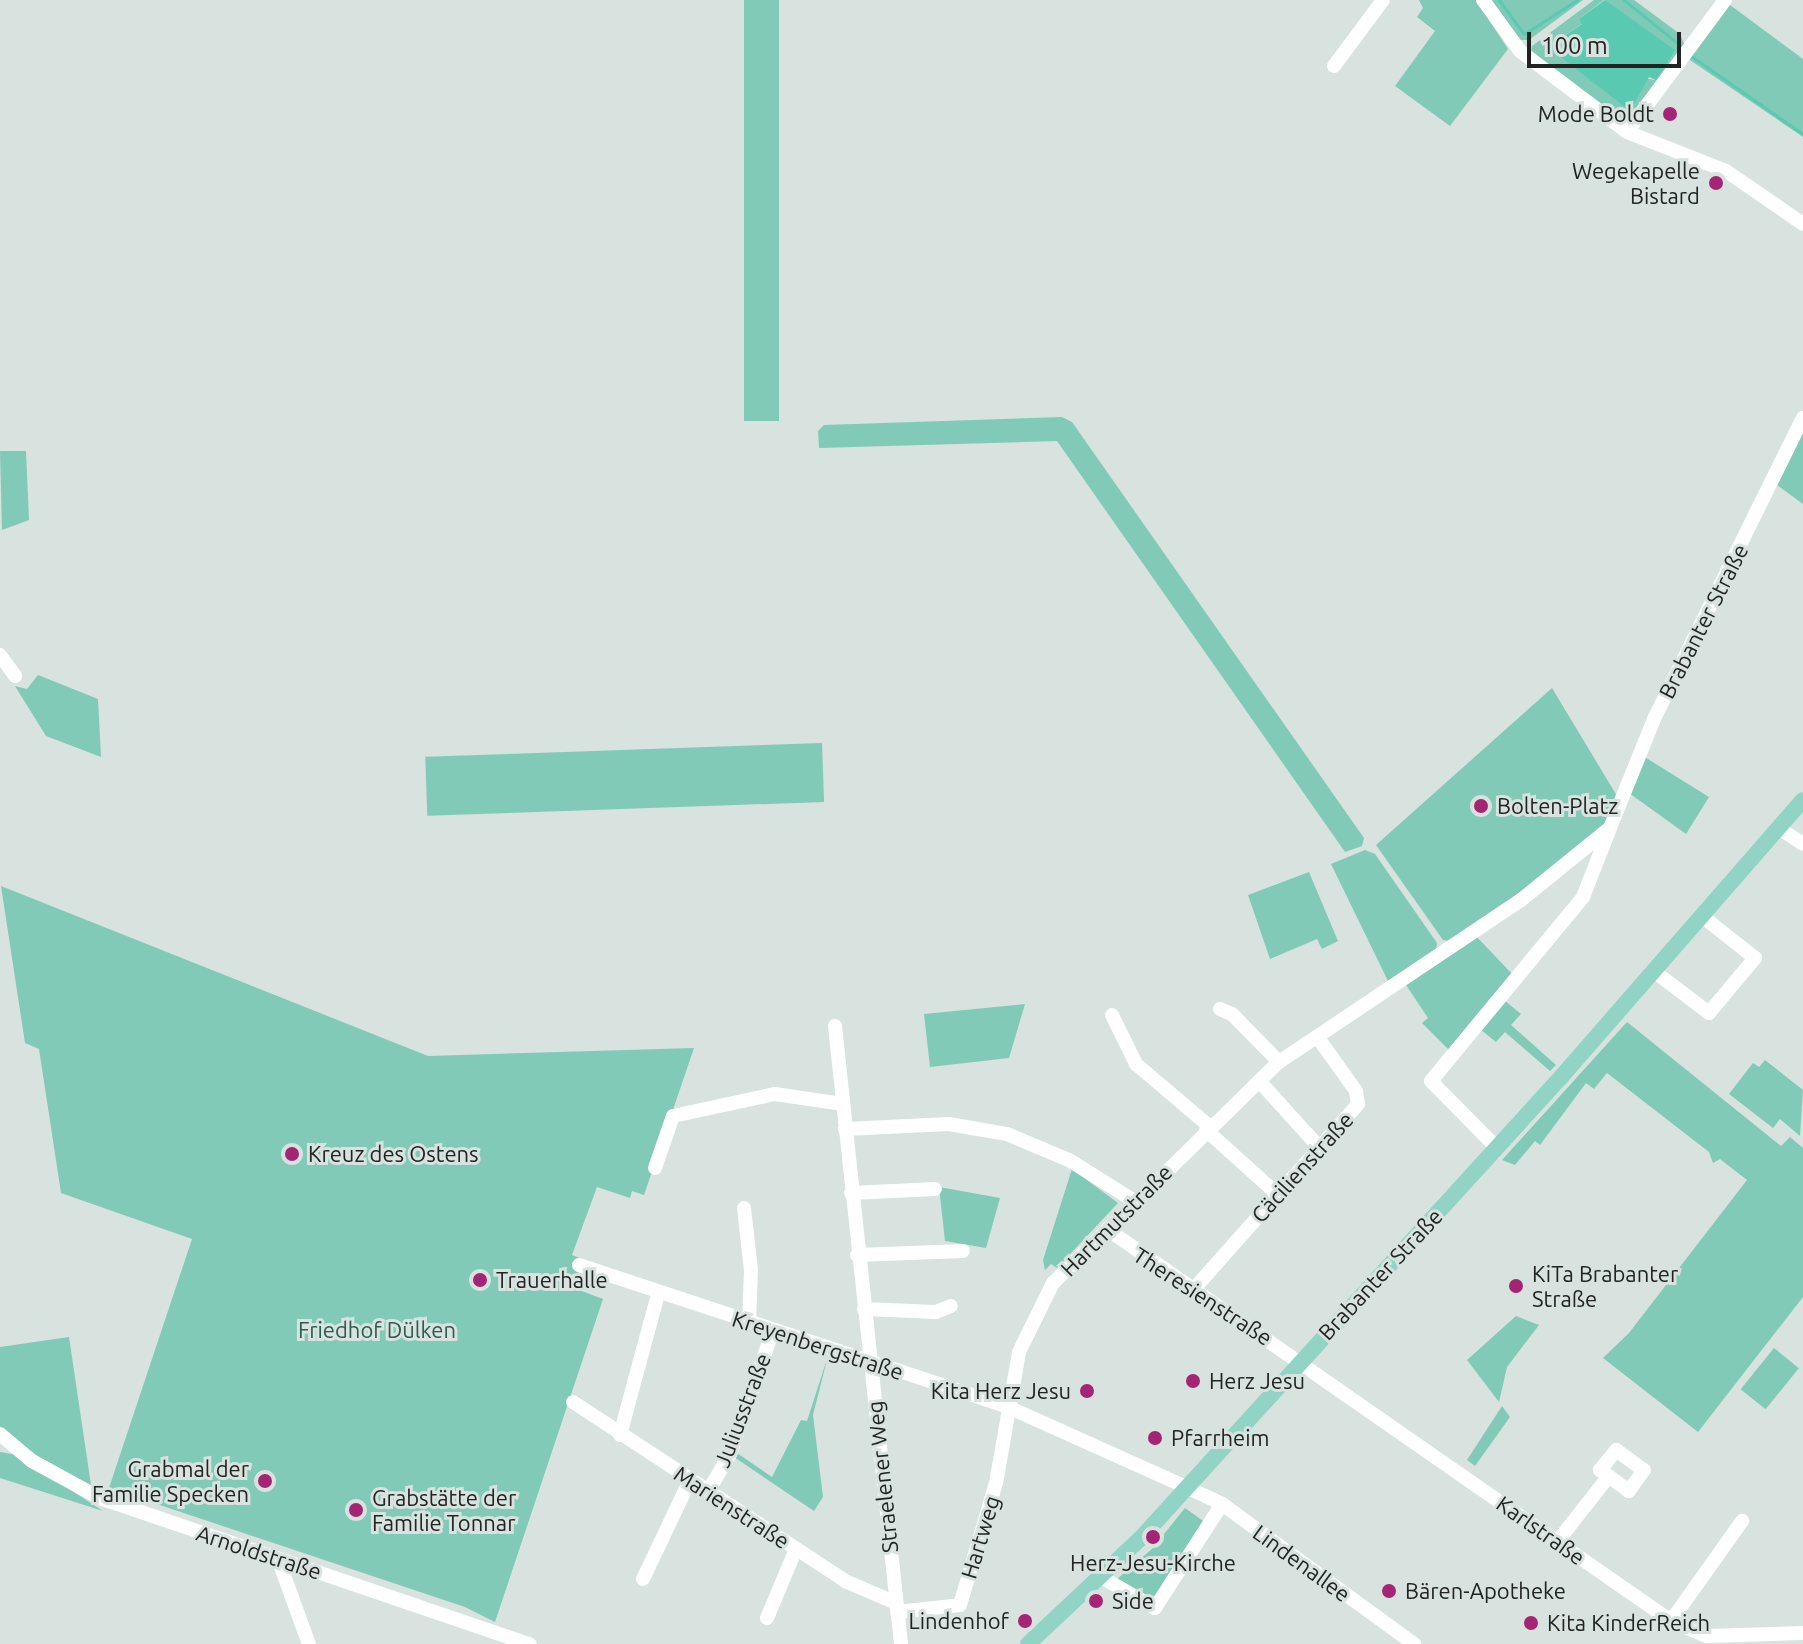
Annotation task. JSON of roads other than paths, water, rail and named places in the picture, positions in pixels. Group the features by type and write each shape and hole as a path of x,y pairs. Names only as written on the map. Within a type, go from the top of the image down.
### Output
{"main road":[{"name":"Brabanter Straße","path":"1028,1644 1101,1577 1186,1487 1497,1148 1655,972 1803,800"}],"street":[{"path":"1334,66 1383,0"},
{"path":"1483,0 1520,51 1627,132 1726,171 1803,224"},
{"path":"1627,132 1725,0"},
{"name":"Brabanter Straße","path":"1497,1148 1431,1081 1583,897 1654,719 1803,418"},
{"path":"0,655 15,676"},
{"name":"Brabanter Straße","path":"1384,990 1521,900 1610,828"},
{"path":"1780,829 1803,844"},
{"path":"1655,972 1709,1013 1755,958 1703,917"},
{"name":"Hartmutstraße","path":"1008,1407 1019,1352 1053,1283 1208,1128 1279,1062 1384,990"},
{"path":"1220,1009 1232,1014 1279,1062"},
{"path":"1112,1015 1136,1064 1277,1194"},
{"name":"Straelener Weg","path":"835,1026 857,1255 901,1644"},
{"name":"Cäcilienstraße","path":"1193,1290 1358,1104 1356,1091 1318,1038"},
{"path":"1260,1082 1319,1147"},
{"path":"655,1168 673,1116 775,1094 843,1104"},
{"path":"845,1129 937,1124 1007,1134 1069,1160 1136,1202"},
{"path":"851,1193 935,1189"},
{"path":"744,1208 751,1270 749,1322"},
{"name":"Theresienstraße","path":"1107,1229 1300,1360"},
{"path":"857,1255 963,1251"},
{"name":"Kreyenbergstraße","path":"579,1265 658,1294 1008,1407 1186,1487"},
{"path":"620,1435 658,1294"},
{"path":"864,1309 936,1312 951,1306"},
{"name":"Juliusstraße","path":"709,1490 731,1452 773,1330"},
{"name":"Karlstraße","path":"1300,1360 1671,1621 1707,1636 1803,1633"},
{"name":"Marienstraße","path":"573,1402 845,1581 897,1608"},
{"name":"Hartweg","path":"897,1608 960,1605 996,1483 1008,1407"},
{"name":"Arnoldstraße","path":"1,1437 43,1468 100,1498 530,1644"},
{"path":"1557,1542 1609,1476"},
{"path":"643,1579 691,1478"},
{"name":"Lindenallee","path":"1186,1487 1222,1504 1414,1644"},
{"path":"1101,1577 1155,1608 1222,1504"},
{"path":"1671,1621 1742,1521"},
{"path":"767,1618 796,1549"},
{"path":"278,1559 309,1644"}],"waterway":[{"path":"1499,0 1524,34 1577,0"},
{"path":"1624,0 1682,47"},
{"path":"1691,56 1803,134"}],"place":[{"name":"Mode Boldt","path":"1670,114"},
{"name":"Wegekapelle Bistard","path":"1716,183"},
{"name":"Bolten-Platz","path":"1481,806"},
{"name":"Kreuz des Ostens","path":"292,1154"},
{"name":"Trauerhalle","path":"480,1280"},
{"name":"KiTa Brabanter Straße","path":"1516,1286"},
{"name":"Herz Jesu","path":"1193,1381"},
{"name":"Kita Herz Jesu","path":"1087,1391"},
{"name":"Pfarrheim","path":"1155,1438"},
{"name":"Grabmal der Familie Specken","path":"265,1481"},
{"name":"Grabstätte der Familie Tonnar","path":"356,1510"},
{"name":"Herz-Jesu-Kirche","path":"1153,1537"},
{"name":"Bären-Apotheke","path":"1389,1591"},
{"name":"Side","path":"1096,1601"},
{"name":"Lindenhof","path":"1025,1621"},
{"name":"Kita KinderReich","path":"1531,1623"}],"park label":[{"name":"Friedhof Dülken","path":"377,1330"}]}
